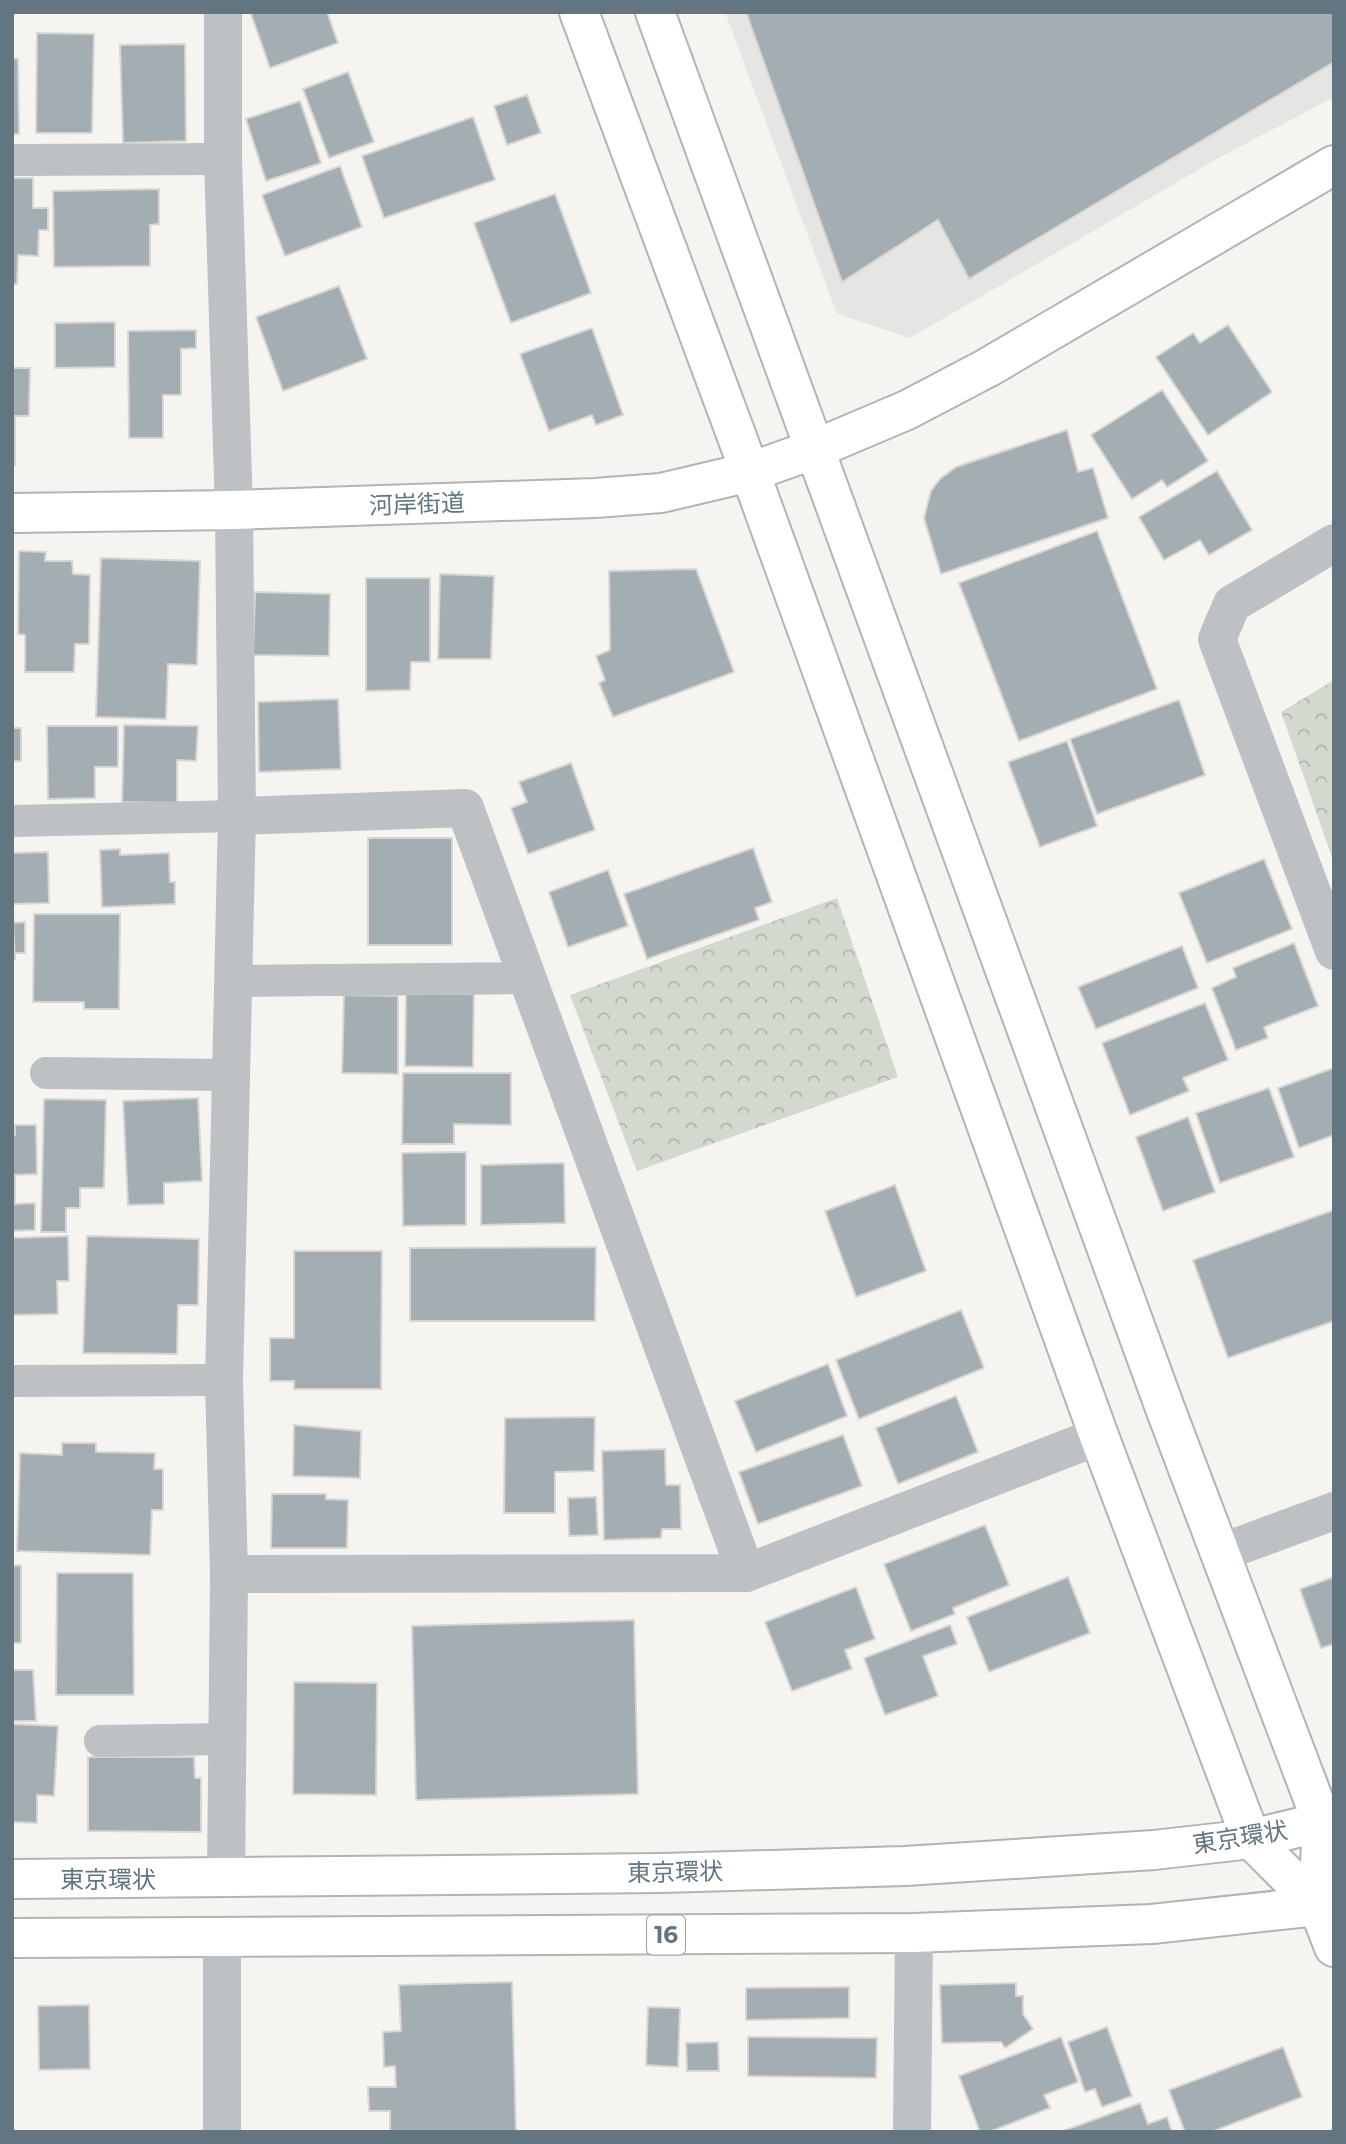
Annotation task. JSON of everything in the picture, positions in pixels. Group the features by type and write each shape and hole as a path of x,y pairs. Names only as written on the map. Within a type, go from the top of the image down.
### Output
{"main road":[{"path":"579,12 750,472 1099,1436 1251,1839 1326,1903"},
{"path":"655,12 1220,1553 1328,1821 1326,1903 1334,1947"},
{"name":"河岸街道","path":"12,513 234,510 594,498 661,493 750,472 815,449 907,410 987,368 1334,165"},
{"name":"東京環状","path":"12,1880 663,1873 905,1867 1120,1854 1251,1839 1328,1821"},
{"name":"16","path":"12,1938 914,1933 1152,1924 1326,1903"}],"street":[{"path":"223,12 223,159 234,510 237,816 231,981 224,1380 229,1574 226,1878"},
{"path":"1334,543 1232,604 1217,639 1334,951"},
{"path":"237,816 465,808 746,1573"},
{"path":"229,1574 746,1573 1099,1436"},
{"path":"1220,1553 1334,1511"},
{"path":"912,2132 914,1933"},
{"path":"222,1937 222,2132"}],"lane":[{"path":"12,160 223,159"},
{"path":"12,821 237,816"},
{"path":"231,981 528,978"},
{"path":"46,1073 230,1075"},
{"path":"12,1381 224,1380"},
{"path":"100,1741 227,1740"}],"shaded area":[{"path":"725,12 1334,12 1334,97 1215,160 910,338 837,314"}],"green space":[{"path":"1334,680 1334,863 1281,712"},
{"path":"837,898 898,1077 637,1171 570,995"}],"building":[{"path":"327,12 338,43 270,68 251,14"},
{"path":"746,12 1334,12 1334,62 969,279 938,220 842,282"},
{"path":"37,33 94,34 92,133 36,133"},
{"path":"185,44 186,141 123,143 120,45"},
{"path":"12,59 18,59 19,134 12,134"},
{"path":"348,72 374,142 329,158 303,89"},
{"path":"527,95 541,133 507,145 494,106"},
{"path":"300,101 321,163 266,181 246,119"},
{"path":"473,117 495,180 384,218 362,156"},
{"path":"340,166 362,227 285,256 262,195"},
{"path":"12,178 33,178 33,208 48,208 48,230 39,230 38,256 18,255 17,284 12,284"},
{"path":"159,189 159,224 150,225 150,266 54,267 53,191"},
{"path":"555,194 591,293 511,323 474,223"},
{"path":"339,286 367,359 283,391 256,317"},
{"path":"115,322 115,367 55,368 55,323"},
{"path":"1228,325 1272,392 1208,435 1156,357 1193,333 1200,343"},
{"path":"592,328 623,415 596,425 592,415 549,431 520,354"},
{"path":"196,330 196,348 181,349 181,395 163,395 163,438 129,438 128,331"},
{"path":"12,368 30,368 29,416 15,416 15,465 12,465"},
{"path":"1162,390 1208,461 1167,487 1162,480 1132,499 1091,435"},
{"path":"1067,430 1078,472 1093,468 1108,518 941,574 924,518 931,491 940,479 956,467"},
{"path":"1217,471 1252,530 1209,555 1200,540 1164,560 1139,517"},
{"path":"1097,531 1157,689 1019,741 959,583"},
{"path":"19,551 46,552 45,561 72,561 73,574 90,575 89,644 75,644 74,672 25,672 25,635 18,634"},
{"path":"101,558 200,561 197,665 168,664 166,719 96,717"},
{"path":"696,569 734,672 613,717 599,683 605,680 596,656 610,650 609,571"},
{"path":"440,574 494,576 491,659 438,659"},
{"path":"366,578 430,578 430,662 411,662 410,690 366,691"},
{"path":"255,592 330,594 329,656 253,655"},
{"path":"338,699 341,769 259,772 258,702"},
{"path":"1179,700 1205,775 1097,814 1070,739"},
{"path":"124,725 198,726 196,761 177,760 177,803 122,802"},
{"path":"47,726 118,726 118,767 95,767 95,798 48,799"},
{"path":"12,728 21,728 21,761 12,761"},
{"path":"1067,741 1097,826 1040,847 1008,762"},
{"path":"571,763 595,830 528,854 511,808 527,802 519,782"},
{"path":"368,838 452,838 452,945 368,945"},
{"path":"753,848 772,902 755,908 759,920 647,959 624,894"},
{"path":"120,849 120,855 169,853 170,882 175,882 175,904 102,907 100,850"},
{"path":"48,852 49,903 12,904 12,853"},
{"path":"1264,859 1292,929 1207,963 1179,893"},
{"path":"608,870 628,926 568,947 549,892"},
{"path":"12,906 14,923 25,922 25,953 15,953 15,960"},
{"path":"34,914 120,914 119,1009 84,1009 84,1002 33,1002"},
{"path":"1294,943 1318,1006 1264,1027 1268,1038 1236,1050 1212,988 1236,977 1233,968"},
{"path":"1182,946 1198,988 1096,1029 1078,987"},
{"path":"406,994 474,994 473,1067 405,1066"},
{"path":"344,995 398,996 398,1074 342,1073"},
{"path":"1205,1003 1228,1060 1183,1078 1189,1091 1130,1115 1102,1043"},
{"path":"1334,1068 1334,1135 1299,1148 1278,1088"},
{"path":"403,1073 511,1073 511,1125 454,1124 454,1144 402,1144"},
{"path":"1269,1088 1294,1157 1220,1183 1196,1113"},
{"path":"198,1098 202,1181 164,1183 164,1204 128,1205 123,1101"},
{"path":"44,1099 106,1100 104,1188 80,1188 80,1208 66,1208 66,1232 41,1232"},
{"path":"1188,1117 1215,1192 1163,1211 1136,1137"},
{"path":"15,1125 36,1125 37,1174 15,1175 15,1204 35,1203 35,1230 12,1231 12,1135 15,1135"},
{"path":"466,1152 466,1225 403,1226 402,1153"},
{"path":"564,1163 565,1223 481,1225 481,1165"},
{"path":"895,1185 926,1271 856,1297 825,1211"},
{"path":"1334,1210 1334,1321 1228,1358 1193,1260"},
{"path":"68,1236 69,1281 57,1281 58,1314 12,1315 12,1238"},
{"path":"87,1236 199,1239 198,1305 178,1305 177,1354 83,1353"},
{"path":"596,1247 595,1321 410,1321 410,1248"},
{"path":"294,1251 382,1251 381,1389 294,1389 294,1381 270,1381 270,1338 294,1338"},
{"path":"961,1310 984,1368 859,1419 836,1360"},
{"path":"828,1364 847,1416 756,1452 735,1401"},
{"path":"956,1396 978,1452 898,1484 876,1428"},
{"path":"595,1417 594,1471 555,1472 555,1513 504,1513 505,1418"},
{"path":"294,1425 361,1431 360,1478 293,1476"},
{"path":"843,1435 862,1486 758,1524 739,1472"},
{"path":"62,1443 96,1443 96,1452 155,1453 154,1469 163,1469 163,1510 152,1510 150,1555 17,1551 20,1453 62,1455"},
{"path":"665,1449 666,1485 680,1485 681,1529 662,1529 661,1538 604,1540 602,1451"},
{"path":"272,1494 326,1494 326,1499 348,1500 347,1548 271,1548"},
{"path":"596,1497 598,1535 569,1536 568,1498"},
{"path":"985,1525 1009,1585 953,1608 955,1614 911,1631 884,1564"},
{"path":"21,1565 21,1643 12,1643 12,1566"},
{"path":"57,1573 133,1573 134,1695 56,1695"},
{"path":"1068,1577 1090,1633 989,1672 967,1617"},
{"path":"1334,1577 1334,1644 1321,1648 1300,1589"},
{"path":"856,1587 875,1639 845,1650 852,1669 792,1691 765,1622"},
{"path":"634,1620 638,1794 416,1800 412,1626"},
{"path":"950,1625 957,1644 923,1656 938,1696 885,1715 864,1658"},
{"path":"12,1670 33,1670 36,1721 12,1721"},
{"path":"294,1682 377,1683 376,1795 293,1794"},
{"path":"12,1724 58,1726 54,1796 37,1795 37,1823 12,1822"},
{"path":"88,1757 194,1757 195,1778 201,1778 201,1832 88,1831"},
{"path":"512,1982 516,2132 390,2132 390,2111 369,2111 368,2087 396,2087 395,2066 384,2067 383,2032 401,2031 399,1985"},
{"path":"1016,1983 1016,1996 1023,1996 1023,2014 1033,2029 1005,2048 1001,2042 942,2043 940,1985"},
{"path":"849,1987 849,2018 746,2020 746,1988"},
{"path":"89,2005 90,2069 39,2070 38,2006"},
{"path":"648,2007 680,2008 678,2067 646,2065"},
{"path":"1107,2027 1132,2096 1102,2107 1095,2089 1085,2092 1068,2042"},
{"path":"748,2037 877,2038 876,2078 748,2076"},
{"path":"1061,2037 1078,2082 1044,2095 1050,2108 989,2132 980,2132 959,2076"},
{"path":"718,2042 719,2071 687,2071 686,2043"},
{"path":"1283,2047 1302,2097 1211,2132 1185,2132 1169,2090"},
{"path":"1140,2103 1148,2124 1167,2117 1172,2132 1060,2132"}]}
